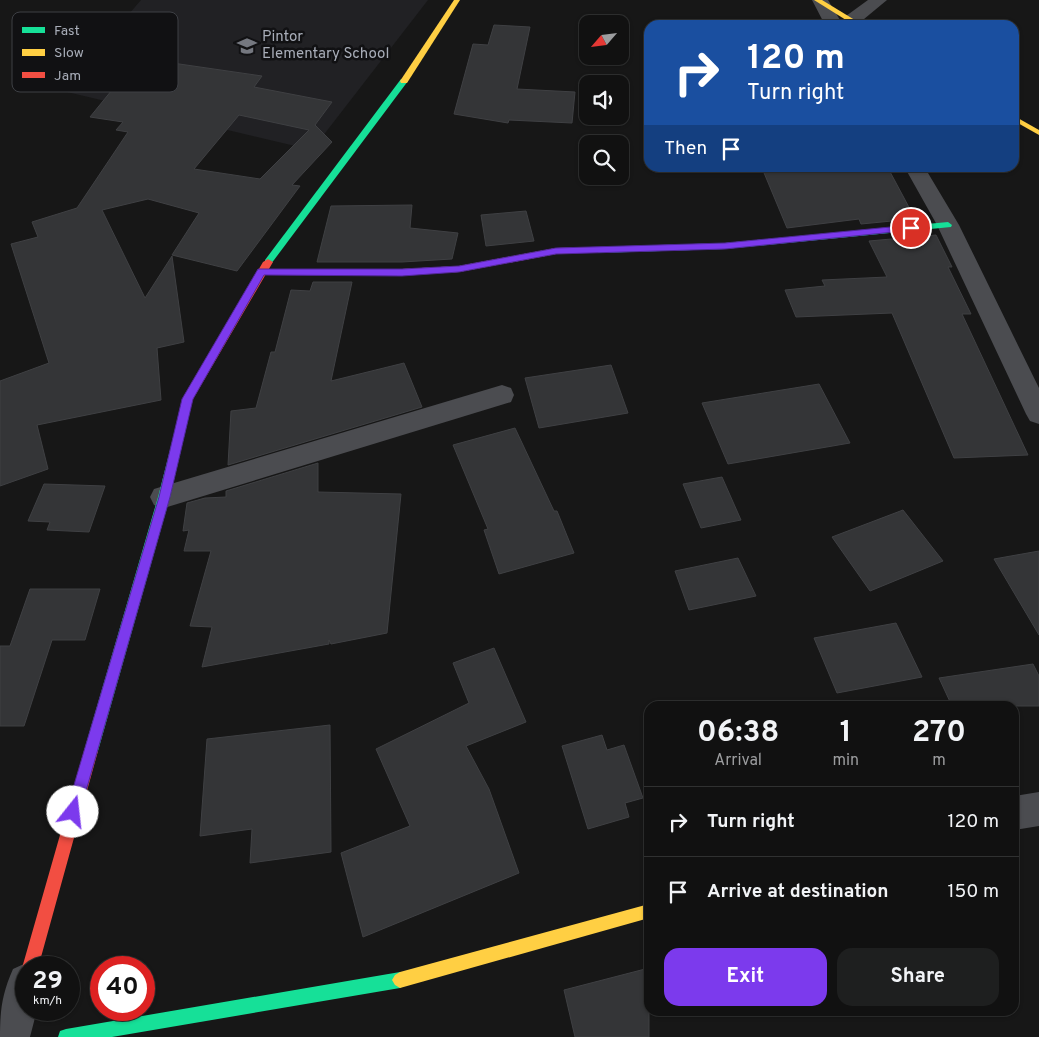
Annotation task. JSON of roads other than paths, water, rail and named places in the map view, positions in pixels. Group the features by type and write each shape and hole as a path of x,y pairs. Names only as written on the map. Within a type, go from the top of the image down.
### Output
{"street":[{"path":"33,956 164,497 188,399 261,272 420,59 458,0"},
{"path":"859,20 879,0"},
{"path":"819,1 851,20"},
{"path":"819,1 831,20"},
{"path":"1019,121 1039,133"},
{"path":"917,172 948,224 1039,414"},
{"path":"261,272 402,272 459,269 556,251 725,246 948,224"},
{"path":"164,497 502,395"},
{"path":"1019,812 1039,809"},
{"path":"66,1037 391,982 644,912"},
{"path":"11,1037 15,1021"}],"place":[{"name":"Pintor Elementary School","path":"247,46"}]}
